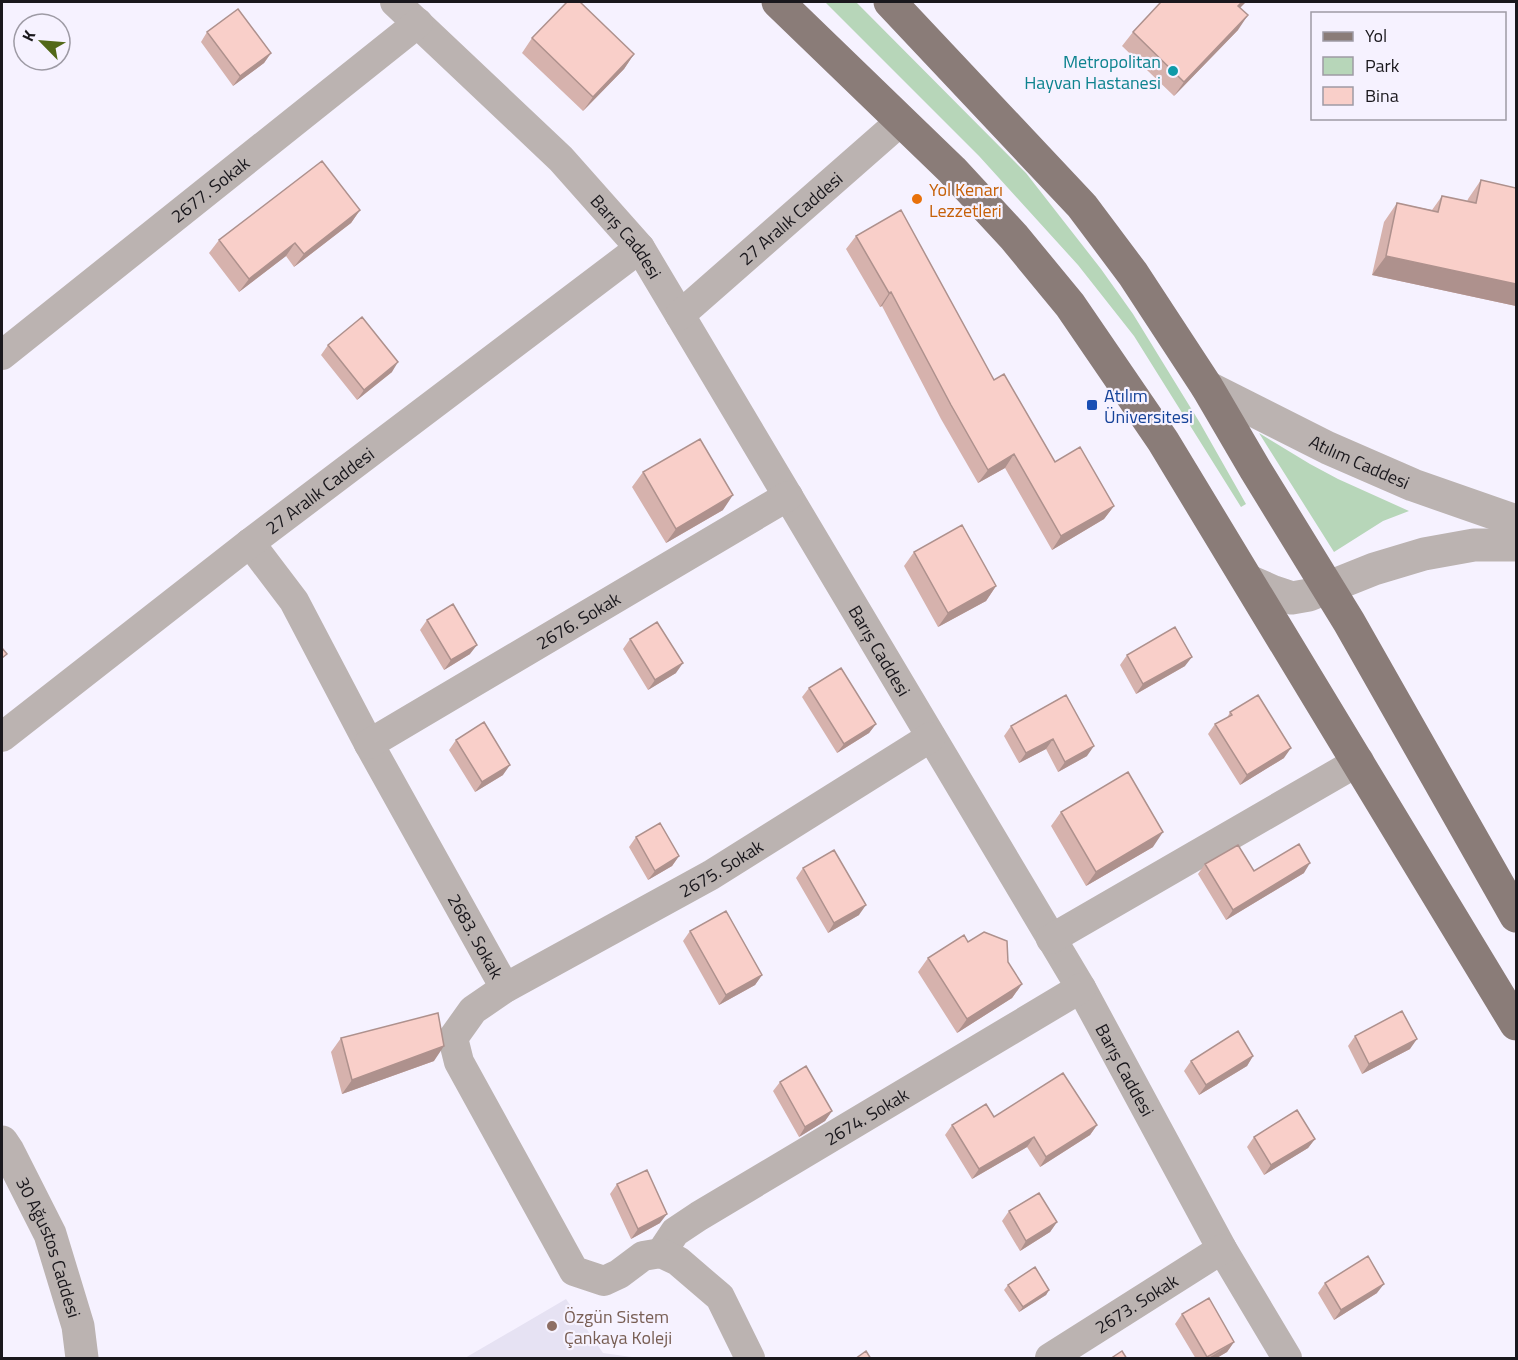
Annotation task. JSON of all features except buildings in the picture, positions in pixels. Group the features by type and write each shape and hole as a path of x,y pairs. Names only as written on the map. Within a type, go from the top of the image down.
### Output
{"main road":[{"path":"778,2 952,170 1006,229 1070,305 1163,441 1359,761 1516,1024"},
{"path":"890,2 1082,206 1133,274 1207,387 1328,588 1516,916"}],"street":[{"name":"Barış Caddesi","path":"394,2 561,159 640,248 1081,988 1222,1249 1287,1359"},
{"name":"2677. Sokak","path":"2,355 418,23"},
{"name":"27 Aralık Caddesi","path":"680,315 901,121"},
{"name":"27 Aralık Caddesi","path":"2,737 250,543 640,248"},
{"name":"Atılım Caddesi","path":"1207,387 1328,448 1413,485 1516,521"},
{"name":"2676. Sokak","path":"369,744 788,496"},
{"name":"2683. Sokak","path":"250,543 294,601 369,744 505,988 473,1010 453,1038 459,1062 574,1271 604,1281 619,1274 643,1256 661,1253"},
{"path":"1249,581 1292,598 1309,595 1374,569 1424,554 1474,545 1516,545"},
{"name":"2675. Sokak","path":"505,988 711,875 932,737"},
{"path":"1051,939 1359,761"},
{"name":"2674. Sokak","path":"661,1253 675,1232 699,1216 1081,988"},
{"name":"30 Ağustos Caddesi","path":"2,1142 50,1234 78,1326 82,1359"},
{"name":"2673. Sokak","path":"1050,1359 1222,1249"},
{"path":"661,1253 678,1261 720,1297 750,1359"}],"shaded area":[{"name":"Özgün Sistem Çankaya Koleji","path":"566,1299 603,1353 639,1358 465,1358"}],"green space":[{"path":"825,2 856,2 1026,173 1133,314 1200,423 1246,504 1241,507 1134,336 1078,265 979,156"},
{"path":"1259,433 1338,479 1409,511 1383,521 1334,552"}],"place":[{"name":"Metropolitan Hayvan Hastanesi","path":"1173,71"},
{"name":"Yol Kenarı Lezzetleri","path":"917,199"},
{"name":"Atılım Üniversitesi","path":"1092,405"},
{"name":"Özgün Sistem Çankaya Koleji","path":"552,1326"}]}
